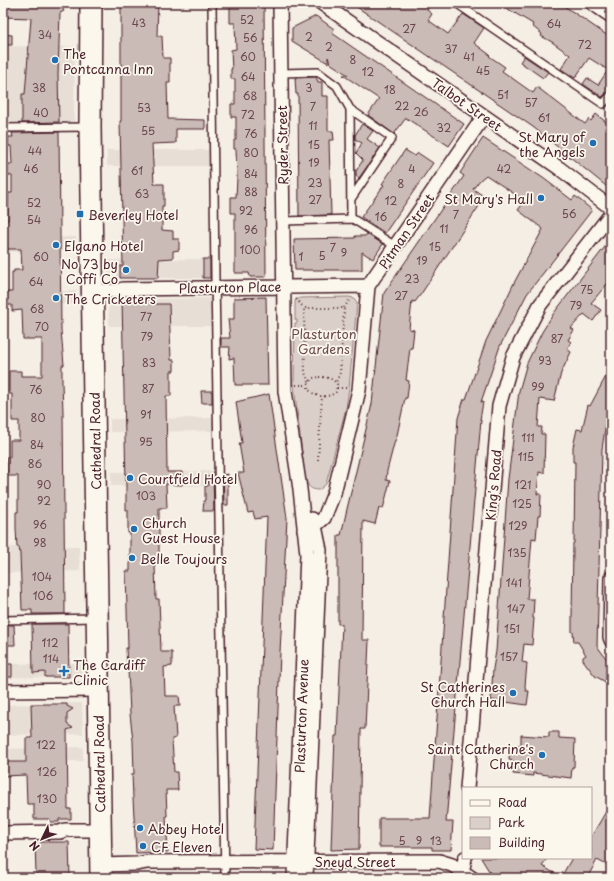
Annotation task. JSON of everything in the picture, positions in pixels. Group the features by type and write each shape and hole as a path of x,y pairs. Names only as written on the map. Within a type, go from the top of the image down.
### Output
{"main road":[{"name":"Cathedral Road","path":"91,3 90,127 101,871"}],"street":[{"name":"Talbot Street","path":"320,3 560,168 611,208"},
{"path":"592,3 611,16"},
{"name":"Ryder Street","path":"282,4 281,73 284,286"},
{"name":"Pitman Street","path":"368,286 484,116"},
{"name":"King's Road","path":"467,787 499,406 513,357 540,305 611,214"},
{"path":"284,286 285,391 300,489 310,528 324,518 331,504 359,390 368,286"},
{"name":"Plasturton Place","path":"92,291 215,287 368,286"},
{"name":"Plasturton Avenue","path":"306,878 301,862 314,554 319,546 310,528"},
{"path":"611,578 611,640"},
{"path":"3,691 98,690"},
{"path":"3,833 100,830"},
{"path":"465,859 465,876"},
{"name":"Sneyd Street","path":"101,871 147,862 439,861 452,864 465,876"},
{"name":"Plasturton Avenue","path":"294,878 301,862"}],"lane":[{"path":"212,3 215,287 226,862 225,878"},
{"path":"456,3 603,104 611,95"},
{"path":"281,73 318,72 337,86 350,109 392,138 351,199"},
{"path":"350,109 351,219"},
{"path":"3,128 90,127"},
{"path":"283,221 351,219 395,246"},
{"path":"3,620 97,618"}],"path":[{"path":"338,388 336,382 340,372 344,308 352,295"},
{"path":"294,297 304,308 305,373 309,382"},
{"path":"304,308 344,308"},
{"path":"307,386 313,378 326,377 336,382"},
{"path":"292,385 307,386"},
{"path":"307,386 311,392 322,396 332,395 338,388"},
{"path":"338,388 352,389"},
{"path":"318,460 322,396"}],"shaded area":[{"path":"3,46 75,47 74,122 3,123"},
{"path":"107,150 210,150 210,166 107,166"},
{"path":"76,237 76,251 3,252 3,238"},
{"path":"212,259 212,278 108,278 108,260"},
{"path":"76,291 76,304 3,305 3,292"},
{"path":"211,298 212,326 109,326 108,300"},
{"path":"214,418 214,431 110,432 110,419"},
{"path":"215,471 215,486 111,486 111,472"},
{"path":"79,546 80,571 6,573 6,560 3,560 3,547"},
{"path":"81,663 82,678 3,677 3,664"},
{"path":"82,703 83,734 3,735 3,705"},
{"path":"83,747 83,761 4,762 4,749"}],"green space":[{"name":"Plasturton Gardens","path":"300,298 353,298 357,303 346,408 326,484 319,490 316,490 310,487 305,478 294,385 295,323 297,323 297,320 295,320 295,301"}],"building":[{"path":"3,3 60,3 64,11 60,13 58,74 59,122 22,123 22,94 25,94 31,18 3,17"},
{"path":"121,3 158,3 157,36 162,36 163,58 170,58 170,83 167,83 168,119 205,120 205,129 176,129 176,143 152,144 154,184 164,184 162,230 173,231 173,239 179,239 179,250 173,251 173,258 159,259 158,278 120,278 120,266 123,266 120,121"},
{"path":"264,3 266,277 250,277 249,273 235,273 235,213 231,213 231,197 236,197 237,178 236,149 234,149 234,140 236,140 236,117 231,117 231,104 235,104 235,79 231,79 231,50 236,49 235,23 230,23 230,4"},
{"path":"351,3 432,3 427,10 432,14 428,20 448,34 463,14 484,28 474,43 505,67 502,71 533,93 537,87 585,124 589,119 591,121 596,114 611,126 611,190 533,127"},
{"path":"498,3 560,3 611,38 611,82 607,88 610,90 602,97 583,84 587,78 598,85 608,70 589,58 575,78 561,69 570,55 541,36 542,34 532,26 533,24"},
{"path":"316,16 334,29 332,33 464,124 449,146 406,118 394,134 368,115 379,99 343,75 348,75 330,63 328,57 328,63 292,41 292,28"},
{"path":"3,34 12,35 12,45 3,45"},
{"path":"524,56 548,72 543,78 520,62"},
{"path":"316,77 318,82 322,82 322,96 328,96 328,131 333,131 334,140 329,140 331,215 299,216 298,94 296,94 295,78"},
{"path":"362,124 373,131 367,139 380,148 359,178 356,176 356,171 363,160 356,153 362,143 355,139 355,135"},
{"path":"59,132 61,330 64,365 62,365 62,383 65,614 32,614 32,610 22,610 20,554 19,547 17,547 16,528 16,512 18,512 18,476 7,476 6,457 10,457 10,440 19,440 19,421 12,421 12,394 9,394 9,371 21,371 21,376 42,376 42,339 23,339 22,310 12,311 12,305 6,305 6,292 12,292 12,272 14,272 14,270 22,270 21,249 6,249 8,193 12,193 12,176 5,175 5,164 12,164 11,146 8,146 8,137 13,137 12,133"},
{"path":"483,138 543,178 572,200 575,196 592,210 527,294 500,346 481,402 483,402 480,420 446,822 453,822 451,850 432,850 432,847 379,847 379,818 430,818 458,418 486,341 514,283 543,229 518,210 525,201 486,175 480,180 473,189 485,197 421,294 415,302 412,301 409,329 414,330 406,380 409,381 407,398 405,398 396,440 387,471 386,480 390,481 383,509 379,508 375,524 363,521 362,640 369,640 365,729 361,729 359,849 331,850 335,736 337,736 342,624 338,624 338,535 341,535 372,404 384,293 464,176 460,173"},
{"path":"405,150 415,156 418,153 433,163 385,233 361,217 384,185 382,184"},
{"path":"367,234 383,244 373,259 362,252 362,270 295,270 294,239 355,238 355,236 365,236"},
{"path":"611,239 611,287 607,284 591,303 601,310 593,321 584,314 571,328 574,330 568,340 571,342 567,349 571,352 561,373 554,401 540,399 538,427 542,427 541,434 545,434 544,473 539,472 537,494 541,494 540,516 538,516 536,539 532,538 527,599 534,599 532,645 524,644 522,662 527,663 525,686 526,691 529,691 527,705 491,700 496,651 508,479 519,391 527,363 542,332 554,313"},
{"path":"203,259 210,259 210,278 203,278"},
{"path":"266,297 268,385 235,385 234,358 229,359 230,347 221,347 221,338 230,338 228,319 234,319 234,298"},
{"path":"150,299 150,304 169,304 171,360 174,360 174,371 171,371 171,396 166,396 167,472 182,472 182,485 166,484 167,508 159,508 159,564 155,564 156,599 159,599 161,652 172,652 172,666 164,667 165,696 179,696 180,706 174,706 176,738 172,739 174,772 177,772 178,790 166,790 168,852 136,853 132,774 134,774 133,741 126,648 128,648 126,571 130,571 130,533 128,533 128,510 126,510 122,300"},
{"path":"611,367 611,411 606,422 602,449 597,646 611,665 611,685 595,676 583,660 583,657 586,655 578,642 574,642 572,619 575,462 573,462 573,447 577,429 582,430 588,405 590,406"},
{"path":"201,391 212,391 212,403 202,403"},
{"path":"269,394 287,518 280,652 273,850 254,849 267,517 255,519 253,512 248,513 238,473 244,473 239,443 242,443 236,402"},
{"path":"228,474 228,505 224,505 223,475"},
{"path":"213,476 214,511 203,511 205,486 208,486 207,477"},
{"path":"32,624 68,624 69,677 45,677 45,672 33,673"},
{"path":"3,625 14,625 15,645 5,645"},
{"path":"3,664 12,664 12,677 3,677"},
{"path":"31,704 67,704 67,706 73,709 67,713 67,724 73,728 67,730 68,809 71,809 71,819 59,819 59,822 50,822 50,819 34,819 34,804 27,804 26,775 4,776 4,762 26,762 26,738 32,738"},
{"name":"Saint Catherine's Church","path":"549,732 559,732 559,738 575,739 574,767 572,767 571,778 533,773 533,776 513,774 514,761 509,760 510,745 521,746 521,735 549,737"},
{"path":"611,803 611,857 607,865 597,860 587,878 495,878 482,859 546,859 542,866 561,877 571,859 592,859 592,835"},
{"path":"35,842 69,842 70,878 53,878 53,875 36,875"}],"place":[{"name":"The Pontcanna Inn","path":"55,60"},
{"name":"St Mary of the Angels","path":"593,143"},
{"name":"St Mary's Hall","path":"541,198"},
{"name":"Beverley Hotel","path":"80,214"},
{"name":"Elgano Hotel","path":"56,245"},
{"name":"No 73 by Coffi Co","path":"126,270"},
{"name":"The Cricketers","path":"56,298"},
{"name":"Courtfield Hotel","path":"130,478"},
{"name":"Church Guest House","path":"134,529"},
{"name":"Belle Toujours","path":"132,558"},
{"name":"The Cardiff Clinic","path":"64,671"},
{"name":"St Catherines Church Hall","path":"513,693"},
{"name":"Saint Catherine's Church","path":"542,755"},
{"name":"Abbey Hotel","path":"140,828"},
{"name":"CF Eleven","path":"143,846"}]}
